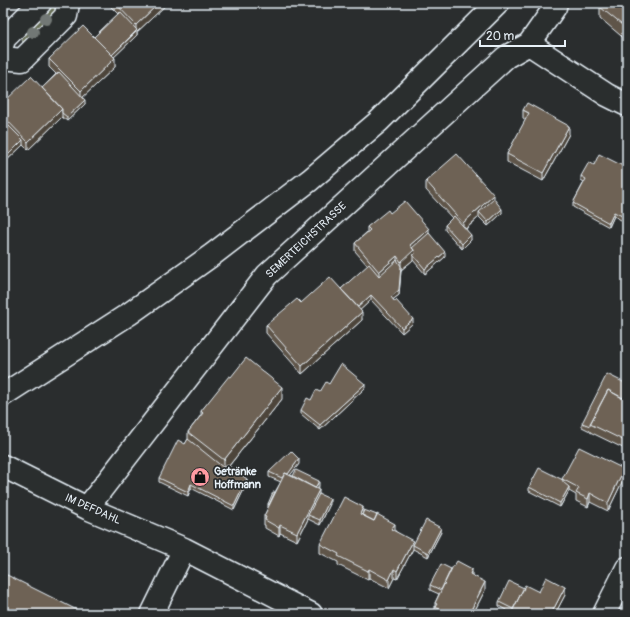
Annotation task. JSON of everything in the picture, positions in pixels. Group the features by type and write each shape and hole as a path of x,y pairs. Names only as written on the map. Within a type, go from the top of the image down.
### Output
{"street":[{"path":"3,43 4,38 40,3"},
{"path":"3,58 22,60 66,16 68,3"},
{"path":"3,395 130,314 212,255 310,180 378,122 498,3"},
{"name":"SEMERTEICHSTRASSE","path":"87,508 267,275 506,57 529,44 555,7 556,3"},
{"path":"529,44 607,95 627,105"},
{"name":"IM DEFDAHL","path":"3,466 87,508 184,549 311,614"},
{"path":"152,614 184,549"},
{"path":"604,614 627,568"}],"green space":[{"path":"52,7 57,8 58,13 23,44 22,39"}],"building":[{"path":"115,3 159,3 136,25"},
{"path":"602,3 627,3 627,29 600,7"},
{"path":"120,12 137,30 112,55 94,37"},
{"path":"83,26 115,58 81,91 49,59"},
{"path":"59,72 85,100 67,117 62,113 62,109 42,88"},
{"path":"31,76 62,109 28,142 3,116 3,103"},
{"path":"527,103 569,126 543,173 507,154 529,113 523,110"},
{"path":"5,122 23,140 5,158 3,156 3,124"},
{"path":"457,154 494,195 463,223 426,181"},
{"path":"599,154 627,168 627,217 626,218 614,212 609,223 573,203 586,179 581,176 589,162 594,165"},
{"path":"494,199 502,209 488,222 479,212"},
{"path":"405,201 429,229 410,245 414,250 401,262 397,256 379,272 355,243 370,230 367,227 388,210 390,213"},
{"path":"454,216 471,235 462,244 445,225"},
{"path":"429,233 445,252 425,269 413,255 415,254 412,248"},
{"path":"397,260 401,266 399,290 391,297 395,302 396,300 413,319 402,328 371,295 358,307 341,289 369,264 379,276"},
{"path":"330,277 362,312 302,366 266,325 297,299 301,303"},
{"path":"246,358 282,387 224,460 188,432 203,413 201,411 229,376 231,377"},
{"path":"341,364 365,384 320,425 301,410 307,398 311,400 316,390 320,392 326,382 329,384"},
{"path":"607,374 627,384 627,390 623,398 608,390 590,426 582,423"},
{"path":"608,390 624,399 626,396 627,397 627,442 590,424"},
{"name":"Getränke Hoffmann","path":"188,439 224,468 227,465 247,479 234,506 191,484 188,492 159,478 178,440 185,444"},
{"path":"579,447 624,469 608,503 590,493 588,499 576,493 579,488 562,479"},
{"path":"291,451 299,459 288,474 285,473 282,478 269,472"},
{"path":"539,468 563,480 563,482 569,487 560,503 529,487"},
{"path":"296,470 319,481 315,488 293,476"},
{"path":"285,473 319,490 297,533 280,525 279,528 265,520 266,517 264,516"},
{"path":"273,492 275,492 269,505 268,504"},
{"path":"319,494 330,499 320,520 308,515"},
{"path":"344,497 363,507 360,514 374,521 377,514 395,524 391,529 413,541 397,571 394,569 389,580 369,569 368,571 338,556 339,554 320,544"},
{"path":"364,510 377,515 374,521 362,515"},
{"path":"426,520 441,528 428,553 413,545"},
{"path":"457,561 472,569 470,574 485,582 469,614 458,614 452,611 450,614 435,607 437,604 435,603 453,566"},
{"path":"441,564 451,569 441,590 430,585"},
{"path":"3,573 85,614 3,614"},
{"path":"546,577 565,587 551,614 511,614 525,585 539,592"},
{"path":"509,581 524,588 513,609 499,602"}],"place":[{"name":"Getränke Hoffmann","path":"200,477"}]}
